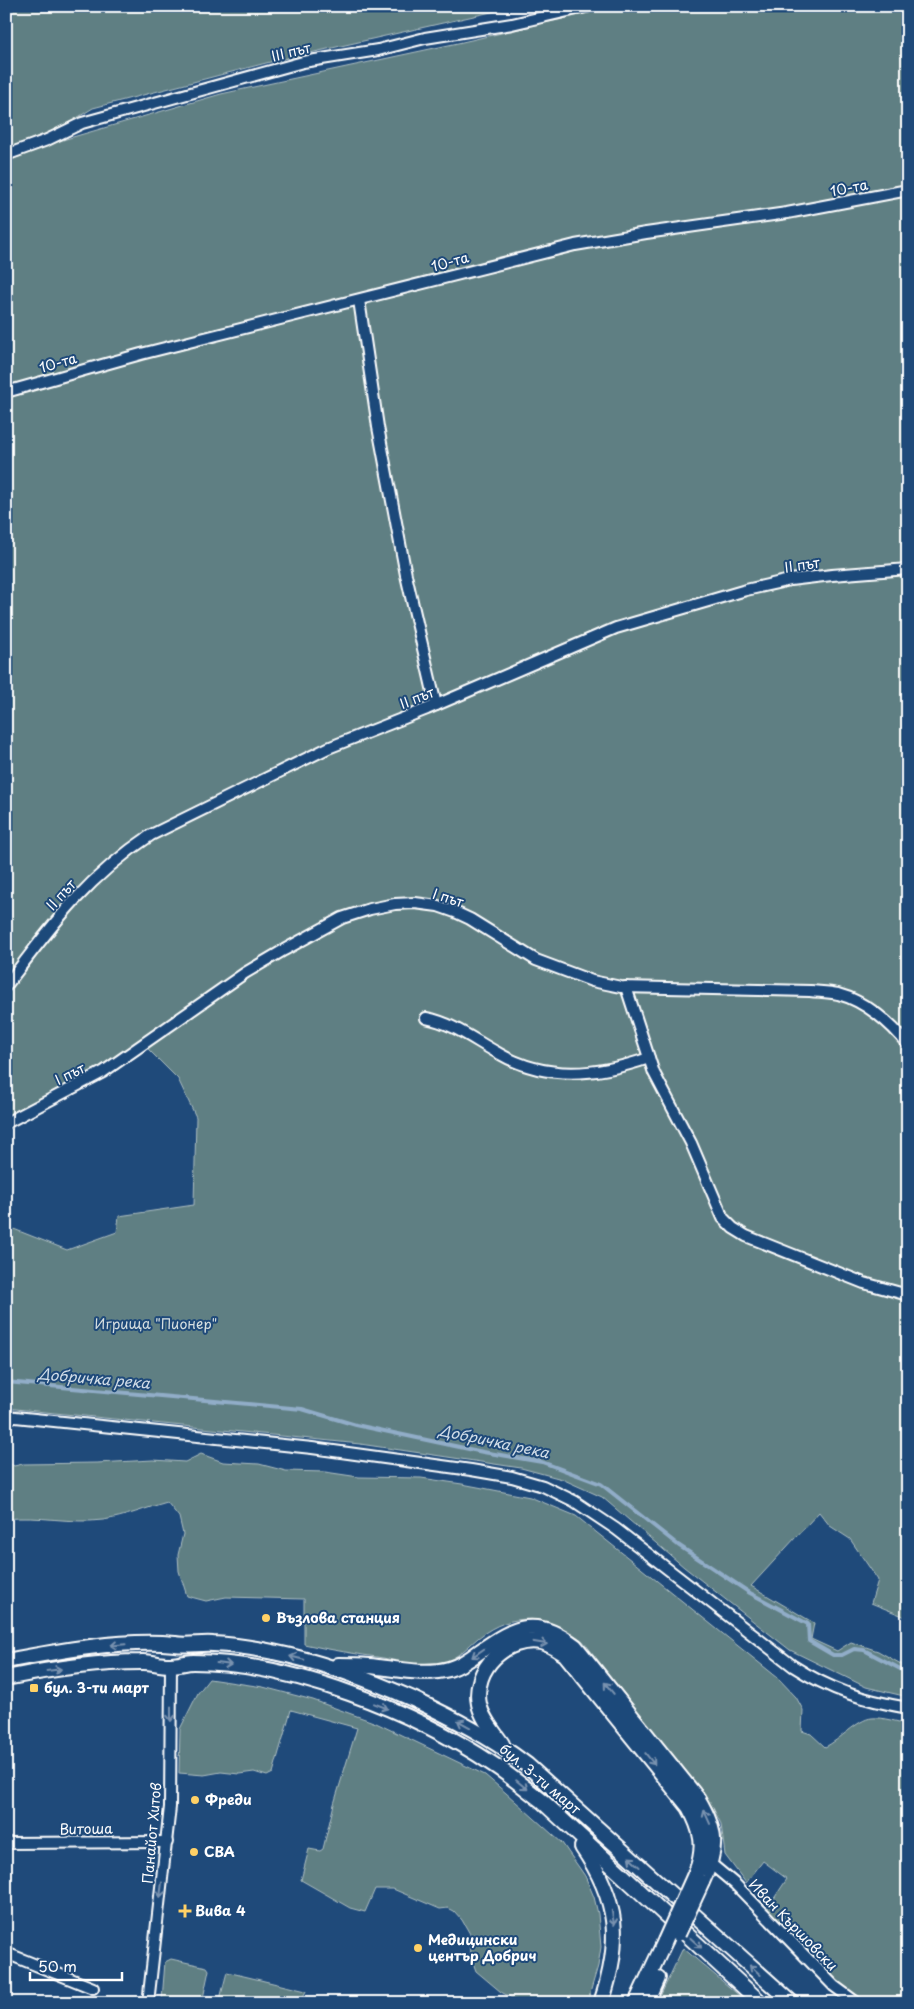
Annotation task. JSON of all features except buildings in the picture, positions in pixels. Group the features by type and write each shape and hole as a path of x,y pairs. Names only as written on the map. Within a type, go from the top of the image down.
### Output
{"main road":[{"path":"327,1665 366,1666 416,1671 449,1669 462,1664 505,1634 518,1629 547,1630 564,1637 575,1646 698,1799 706,1813 714,1840 669,1943 647,2003"},
{"path":"506,1749 484,1716 479,1704 478,1693 485,1668 499,1654 515,1644 541,1642 553,1646 565,1654 689,1807 701,1836 706,1861"},
{"path":"171,1644 182,1652 180,1661 171,1665"},
{"name":"бул. 3-ти март","path":"6,1661 43,1654 118,1645 213,1644 272,1651 327,1665 393,1690 448,1716 506,1749 527,1765 792,2003"},
{"name":"бул. 3-ти март","path":"6,1678 41,1671 113,1662 144,1661 171,1665 210,1662 269,1670 318,1682 386,1708 441,1734 493,1764 542,1802 761,2003"},
{"path":"569,1828 597,1869 612,1912 614,1948 612,1969 601,2003"},
{"path":"636,2003 669,1943"}],"street":[{"name":"ІІІ път","path":"6,155 47,140 82,123 303,62 378,50 425,38 512,24 590,6"},
{"name":"10-та","path":"6,392 141,354 575,245 787,213 908,190"},
{"path":"359,300 378,427 406,575 436,705"},
{"name":"ІІ път","path":"6,986 75,898 113,863 151,835 328,748 436,705 616,628 647,618 790,580 832,574 908,569"},
{"name":"І път","path":"6,1123 103,1072 245,974 284,950 342,918 370,909 395,904 415,903 438,906 454,912 536,960 592,981 626,987 810,991 838,994 857,1001 881,1018 908,1045"},
{"path":"626,987 649,1058 669,1104 691,1143 723,1218 733,1228 746,1236 864,1283 908,1295"},
{"path":"426,1018 439,1020 460,1030 500,1055 530,1068 548,1072 574,1073 597,1070 632,1064 649,1058"},
{"path":"6,1416 312,1448 471,1470 512,1477 543,1486 574,1502 616,1529 793,1666 818,1681 849,1695 908,1708"},
{"name":"Панайот Хитов","path":"148,2003 170,1808 171,1665"},
{"name":"Витоша","path":"6,1843 167,1842"},
{"name":"Иван Кършовски","path":"706,1861 735,1884 834,1986 857,2003"},
{"path":"6,1954 93,1988"}],"green space":[{"path":"6,6 518,6 270,62 93,108 62,127 6,149"},
{"name":"Игрища \"Пионер\"","path":"619,6 908,6 908,1618 871,1603 878,1580 850,1539 830,1526 819,1512 751,1586 814,1623 811,1639 837,1651 851,1642 878,1651 908,1668 908,1697 866,1687 790,1650 684,1567 602,1497 562,1479 521,1468 360,1444 6,1408 6,1226 67,1250 117,1232 119,1216 194,1205 196,1117 178,1079 149,1050 142,1038 111,1061 6,1116 6,159 66,139 221,94"},
{"path":"201,1454 223,1462 259,1464 286,1471 325,1472 359,1477 421,1478 530,1497 576,1516 778,1678 796,1697 803,1710 802,1731 811,1734 825,1747 867,1719 881,1718 908,1724 908,2003 874,2004 858,1998 830,1977 801,1947 767,1909 787,1879 763,1861 746,1883 725,1855 721,1824 713,1808 583,1641 570,1632 544,1621 531,1619 504,1623 491,1629 452,1658 440,1663 427,1664 408,1663 304,1644 304,1599 226,1597 206,1601 187,1596 179,1571 178,1555 183,1534 179,1517 167,1502 127,1515 103,1520 6,1519 6,1461 14,1466 23,1464 153,1460 185,1462"},
{"path":"209,1679 263,1687 313,1700 376,1723 485,1775 506,1793 562,1843 585,1876 594,1897 598,1914 601,1947 598,1966 587,2003 522,2003 501,1992 476,1971 471,1957 470,1934 462,1920 454,1911 448,1908 440,1909 393,1889 375,1889 365,1912 350,1908 301,1880 309,1849 320,1851 323,1849 334,1804 357,1728 291,1710 273,1773 267,1776 254,1772 239,1774 221,1772 204,1775 179,1773 180,1729 198,1693"},
{"path":"683,1948 748,2003 657,2003"},
{"path":"171,1959 207,1967 209,1970 202,2003 166,2003 162,2000 165,1962"},
{"path":"227,1972 306,1991 300,2003 219,2003"}],"waterway":[{"name":"Добричка река","path":"6,1382 302,1409 356,1425 483,1452 542,1462 601,1484 678,1545 750,1593 808,1624 809,1641 833,1655 842,1655 854,1649 864,1650 908,1673"}],"place":[{"name":"Възлова станция","path":"266,1618"},
{"name":"бул. 3-ти март","path":"34,1688"},
{"name":"Фреди","path":"195,1800"},
{"name":"CBA","path":"194,1852"},
{"name":"Вива 4","path":"185,1911"},
{"name":"Медицински център Добрич","path":"418,1948"}]}
